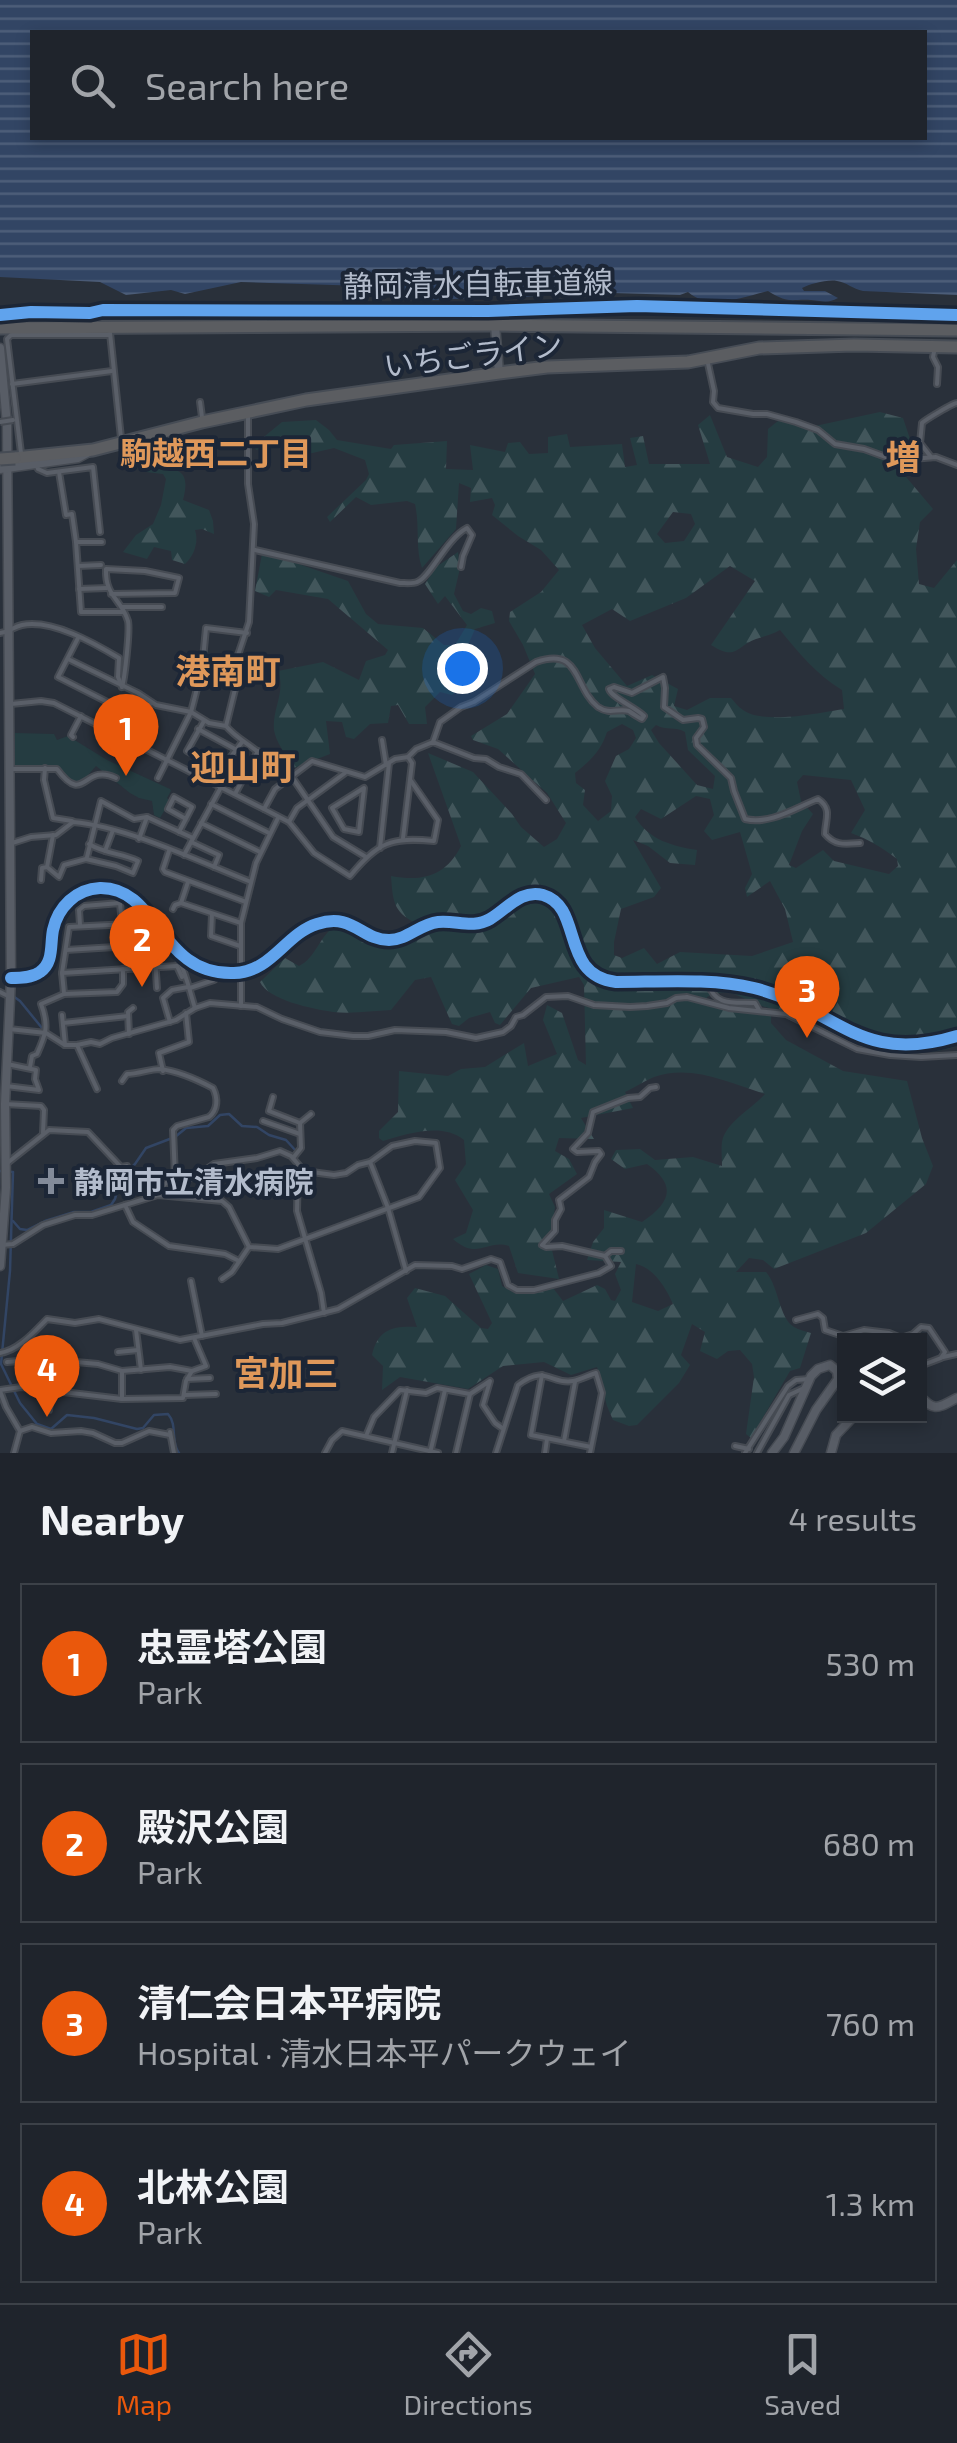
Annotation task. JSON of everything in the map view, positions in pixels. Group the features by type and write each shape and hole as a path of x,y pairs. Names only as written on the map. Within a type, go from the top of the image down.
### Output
{"highway":[{"path":"0,324 469,319 957,327"},
{"path":"469,319 495,324"},
{"path":"0,324 110,331 495,324 957,327"},
{"name":"いちごライン","path":"8,462 93,450 306,400 500,372 706,360 759,348 957,348"}],"street":[{"path":"495,324 500,372"},
{"path":"0,1266 11,978 5,894 9,844 3,496 15,420 8,340 11,335 110,331 122,443"},
{"path":"934,347 936,384"},
{"path":"0,348 8,462"},
{"path":"706,360 713,402 718,408 796,422 818,430 835,444 864,448 886,457 931,457 957,464"},
{"path":"12,384 114,371"},
{"path":"200,402 202,422"},
{"path":"931,457 920,442 922,424 957,402"},
{"path":"226,726 237,681 237,658 247,633 254,550 246,455 248,412"},
{"path":"0,422 15,420"},
{"path":"8,462 36,464 78,458 93,450"},
{"path":"36,464 47,473 92,466 100,532"},
{"path":"60,472 66,515 72,514 81,612 162,607"},
{"path":"254,550 414,583 423,579 446,544 468,528 472,535 462,556 462,567"},
{"path":"76,542 102,542"},
{"path":"78,566 100,565"},
{"path":"111,594 176,593 179,578 106,569 107,588 129,625 122,688"},
{"path":"79,589 107,588"},
{"path":"4,633 23,625 62,629 119,658 122,688"},
{"path":"158,778 191,712 202,668 206,628 247,633"},
{"path":"78,638 58,677 139,718 152,702"},
{"path":"433,742 440,722 547,658 568,663 601,709 612,713 626,710 642,719 644,716 634,706 612,696 608,689 632,692 663,677 664,707 682,720 702,719 704,727 696,738 697,745 732,778 745,819 760,820 796,811 818,800 828,812 825,834 830,840 860,843"},
{"path":"68,659 156,706 191,712 204,721 226,726 258,751 274,770 292,777 334,837 366,857"},
{"path":"8,704 54,703 264,808 288,822 314,853 350,876 366,857 392,841 434,841 438,820 411,781"},
{"path":"74,737 71,735 81,716"},
{"path":"204,721 187,751 226,772 230,758 242,742"},
{"path":"198,729 236,750"},
{"path":"380,848 388,764 382,740"},
{"path":"264,808 275,789 312,760 365,776 433,742 522,774 546,800"},
{"path":"235,794 258,751"},
{"path":"375,756 385,756"},
{"path":"403,838 411,781 412,763 408,757"},
{"path":"45,768 53,818 113,830 251,882"},
{"path":"8,769 57,769 74,786 97,774 116,778"},
{"path":"288,822 297,808 346,772"},
{"path":"364,788 332,808 344,829 359,832 364,788 365,776"},
{"path":"184,855 220,787"},
{"path":"179,832 192,807 174,797 168,809 186,818"},
{"path":"86,859 100,801 134,818 147,817 220,854 214,867"},
{"path":"211,804 270,834"},
{"path":"240,1006 241,924 251,882 279,816"},
{"path":"138,839 147,817"},
{"path":"9,844 53,836 73,822"},
{"path":"201,823 262,853"},
{"path":"105,852 113,830"},
{"path":"47,867 53,836"},
{"path":"47,867 60,877 64,865 86,859 134,873 138,861 90,844"},
{"path":"169,850 162,869 165,872 246,902"},
{"path":"41,880 42,868 47,867"},
{"path":"173,909 181,902 188,881"},
{"path":"11,978 36,975 43,969 49,959 54,924 63,907 79,894 97,888 116,890 133,898 180,955 212,971 235,974 264,964 303,930 326,922 350,924 386,940 439,922 482,923 529,894 545,896 560,908 581,961 599,978 616,982 738,985 780,996 876,1042 917,1046 957,1036"},
{"path":"181,902 241,924"},
{"path":"80,927 79,910 84,906 120,903 122,925"},
{"path":"212,914 211,936 240,946"},
{"path":"148,922 180,962 195,1008"},
{"path":"64,994 62,973 70,928 129,924 132,968"},
{"path":"153,930 157,988"},
{"path":"66,950 130,946"},
{"path":"62,973 177,966 184,976"},
{"path":"30,1068 32,1056 46,1033 41,1004 64,994 117,992 123,984 123,969"},
{"path":"170,1022 163,998 172,990 214,980"},
{"path":"708,983 711,994 719,1000 755,1004 760,1010"},
{"path":"0,992 10,997"},
{"path":"9,1029 46,1033 65,1045 100,1044 170,1022 210,1003 257,1007 320,1032 368,1036 396,1030 476,1038 504,1032 516,1017 546,997 568,996 594,1005 630,1007 686,998 795,1017 857,1049 921,1057 957,1055"},
{"path":"129,1034 128,1012 133,1008"},
{"path":"163,1070 159,1054 189,1042 186,1013"},
{"path":"62,1015 65,1045"},
{"path":"63,1023 128,1016"},
{"path":"77,1045 97,1089"},
{"path":"6,1086 39,1090 36,1070 7,1064"},
{"path":"122,1081 127,1074 159,1069 180,1073 213,1088 217,1100 210,1117 173,1130 175,1177"},
{"path":"621,1251 606,1256 542,1245 555,1231 555,1220 562,1208 559,1200 589,1176 601,1154 573,1149 588,1133 594,1112 640,1097 656,1087"},
{"path":"273,1097 269,1111 300,1123"},
{"path":"6,1104 41,1106 43,1133"},
{"path":"293,1158 301,1148 300,1123 310,1114"},
{"path":"263,1121 300,1134"},
{"path":"3,1164 49,1130 88,1132 121,1167 127,1166"},
{"path":"158,1195 175,1177 194,1178 214,1164 280,1151 304,1171 339,1174 398,1145 423,1141 436,1144 440,1168 419,1197 278,1248 250,1247"},
{"path":"370,1162 406,1272"},
{"path":"298,1166 298,1210 324,1314"},
{"path":"1,1245 13,1244 43,1226 76,1215 92,1215 158,1195 214,1199 226,1204 250,1247"},
{"path":"124,1204 132,1222 169,1246 225,1254 238,1261"},
{"path":"222,1279 250,1247"},
{"path":"0,1353 19,1345 47,1320 75,1323 99,1319 180,1340 324,1314 347,1306 419,1265 462,1270 497,1260 508,1285 524,1291 600,1273 610,1266 606,1256"},
{"path":"190,1280 202,1336"},
{"path":"796,1320 818,1314 825,1330 844,1336 864,1330 901,1338 929,1328 944,1349 943,1356"},
{"path":"136,1330 141,1370"},
{"path":"7,1362 54,1360 98,1364 122,1371 170,1367 192,1371 206,1366 194,1338"},
{"path":"19,1345 23,1360"},
{"path":"118,1352 138,1350"},
{"path":"927,1363 957,1354"},
{"path":"49,1410 54,1360"},
{"path":"772,1453 784,1437 809,1379 830,1364 837,1370"},
{"path":"122,1371 122,1399"},
{"path":"184,1395 192,1371"},
{"path":"496,1453 518,1386 525,1380 542,1375 575,1382 596,1373 602,1394 591,1450 531,1435 542,1375"},
{"path":"187,1378 210,1378"},
{"path":"735,1446 747,1451 788,1386 796,1380 809,1379"},
{"path":"456,1453 470,1394 490,1381 483,1405 502,1428"},
{"path":"564,1442 575,1382"},
{"path":"794,1453 816,1410 837,1383"},
{"path":"14,1453 20,1431 0,1390 21,1388 122,1399 216,1394"},
{"path":"366,1436 374,1417 400,1390 426,1393 438,1388 470,1394"},
{"path":"430,1452 445,1389"},
{"path":"757,1453 790,1395 804,1389"},
{"path":"392,1453 407,1390"},
{"path":"927,1403 936,1408 957,1398"},
{"path":"831,1453 836,1435 847,1423"},
{"path":"20,1431 32,1427 52,1432 81,1431 116,1443 149,1431 170,1434 174,1453"},
{"path":"325,1453 342,1431 438,1453"},
{"path":"544,1453 547,1438"}],"green space":[{"path":"880,412 903,418 913,448 896,465 933,509 920,522 916,549 919,584 934,588 957,560 957,1046 932,1052 890,1051 851,1041 787,1011 730,993 707,997 708,1004 771,1015 771,1023 786,1040 843,1071 907,1081 933,1166 926,1184 866,1233 774,1269 763,1260 749,1258 736,1272 766,1272 789,1323 811,1333 800,1368 790,1371 751,1438 746,1434 754,1377 752,1364 740,1350 728,1351 717,1359 700,1351 705,1332 692,1324 681,1355 690,1365 679,1383 637,1425 613,1420 597,1367 571,1375 544,1362 503,1366 468,1389 400,1377 382,1390 383,1366 372,1355 383,1334 401,1327 417,1327 407,1298 415,1288 445,1296 481,1328 488,1329 492,1323 469,1274 486,1265 498,1269 502,1286 515,1293 553,1288 563,1301 597,1285 615,1301 621,1290 615,1274 621,1262 587,1260 593,1242 604,1228 604,1210 642,1222 659,1208 667,1194 657,1172 647,1164 625,1169 611,1159 616,1150 640,1149 655,1160 693,1157 722,1166 724,1135 765,1094 710,1076 668,1074 625,1092 633,1108 581,1118 594,1139 559,1138 555,1151 569,1159 577,1174 549,1194 555,1207 550,1242 559,1279 518,1273 509,1246 476,1249 453,1239 466,1233 473,1210 455,1180 466,1164 464,1140 435,1131 383,1141 379,1138 379,1131 398,1112 399,1071 448,1076 461,1069 485,1067 524,1043 528,1066 557,1054 543,1020 547,1005 562,1013 578,1060 586,1065 584,985 579,977 531,988 500,1025 490,1012 469,1018 459,1026 452,1024 431,977 415,980 391,1010 355,1013 292,1003 272,994 260,982 285,958 299,966 305,962 336,925 384,944 411,937 416,923 398,909 391,876 413,878 432,874 448,864 461,846 428,753 473,772 544,847 557,839 566,823 547,793 498,749 471,736 507,714 535,674 509,621 510,612 541,592 559,570 541,550 492,515 492,498 470,502 471,488 459,483 456,529 422,568 415,504 407,501 371,505 356,497 330,522 327,517 366,480 369,474 365,460 334,448 295,457 287,442 256,450 254,445 282,422 316,420 337,440 391,449 394,445 447,441 446,469 473,470 470,445 505,452 508,443 520,442 529,454 548,453 548,437 567,434 570,447 622,444 625,467 637,465 630,438 643,436 649,464 710,464 698,425 710,415 727,457 758,467 767,457 768,429 778,421 815,426","holes":["673,512 691,514 695,524 684,541 665,543 657,534","730,566 755,581 711,645 731,652 780,630 816,670 842,690 844,709 764,717 741,709 731,698 710,698 687,710 674,706 678,689 652,675 627,686 595,648 582,625 612,609 630,621 686,598","622,724 633,730 636,738 629,749 616,756 605,781 612,796 611,811 598,821 583,805 585,790 576,783 575,773 607,732","656,725 685,732 688,750 715,776 713,789 697,785 651,730","803,775 851,780 865,810 851,833 886,851 897,859 898,866 889,874 834,861 823,850 796,868 789,865 813,814 801,801 797,782","696,796 710,799 714,815 704,831 712,840 740,832 752,874 745,888 747,897 770,881 785,909 793,942 752,956 680,952 657,964 644,948 622,958 614,955 621,909 654,897 661,888 633,840 670,863 695,865 697,850 670,844 647,831 635,817 641,809 661,819","636,1264 654,1274 673,1304 658,1311 632,1302"]},
{"path":"148,455 157,466 182,474 183,500 209,510 213,521 214,534 195,530 195,548 185,564 172,560 171,551 154,547 147,559 123,552 136,535 153,524 161,505 166,479 163,474 146,472"},
{"path":"458,552 460,568 454,594 463,611 492,611 495,623 475,629 465,652 454,663 462,678 459,689 452,695 440,692 425,707 427,724 409,724 398,705 391,706 388,723 370,724 354,739 346,737 342,722 326,721 330,754 294,768 274,730 280,686 278,671 323,662 359,680 366,661 385,655 388,650 328,599 276,590 269,597 255,591 262,554 348,581 366,614 378,624 423,628 444,645 455,645 467,625 445,596 438,604 425,584 436,567"},
{"path":"15,733 54,734 57,740 68,736 107,760 170,789 170,801 160,818 154,815 152,801 130,793 96,766 82,782 69,781 57,767 15,768"}],"water":[{"path":"0,0 957,0 957,295 863,291 833,281 802,288 825,291 838,298 825,302 785,299 768,291 716,302 688,292 579,292 515,298 500,291 474,298 433,300 418,299 396,287 241,282 185,294 171,290 126,295 100,282 0,277"}],"waterway":[{"path":"13,996 42,1028"},
{"path":"13,1221 27,1230 74,1212 91,1212 111,1205 121,1178 146,1148 175,1137 186,1128 208,1126 220,1115 229,1114 242,1126 257,1127 286,1140 296,1151"},
{"path":"0,1171 13,1172 10,1271 1,1364 20,1403 37,1424 51,1429 67,1415 137,1429 143,1428 154,1415 168,1414 179,1453"}],"cycle path":[{"name":"静岡清水自転車道線","path":"0,315 103,310 488,311 637,306 957,315"},
{"path":"11,978 33,975 44,968 59,914 69,901 91,889 120,891 135,901 190,961 209,970 234,973 269,960 317,924 340,921 389,940 438,922 484,922 521,897 535,894 556,902 579,955 598,977 616,982 703,982 754,988 783,997 872,1040 896,1044 957,1036"}],"place":[{"name":"忠霊塔公園","path":"126,776"},
{"name":"殿沢公園","path":"142,987"},
{"name":"清仁会日本平病院","path":"807,1038"},
{"name":"静岡市立清水病院","path":"51,1181"},
{"name":"北林公園","path":"47,1417"}],"district":[{"name":"駒越西二丁目","path":"216,452"},
{"name":"増","path":"903,456"},
{"name":"港南町","path":"228,670"},
{"name":"迎山町","path":"243,766"},
{"name":"宮加三","path":"286,1372"}]}
